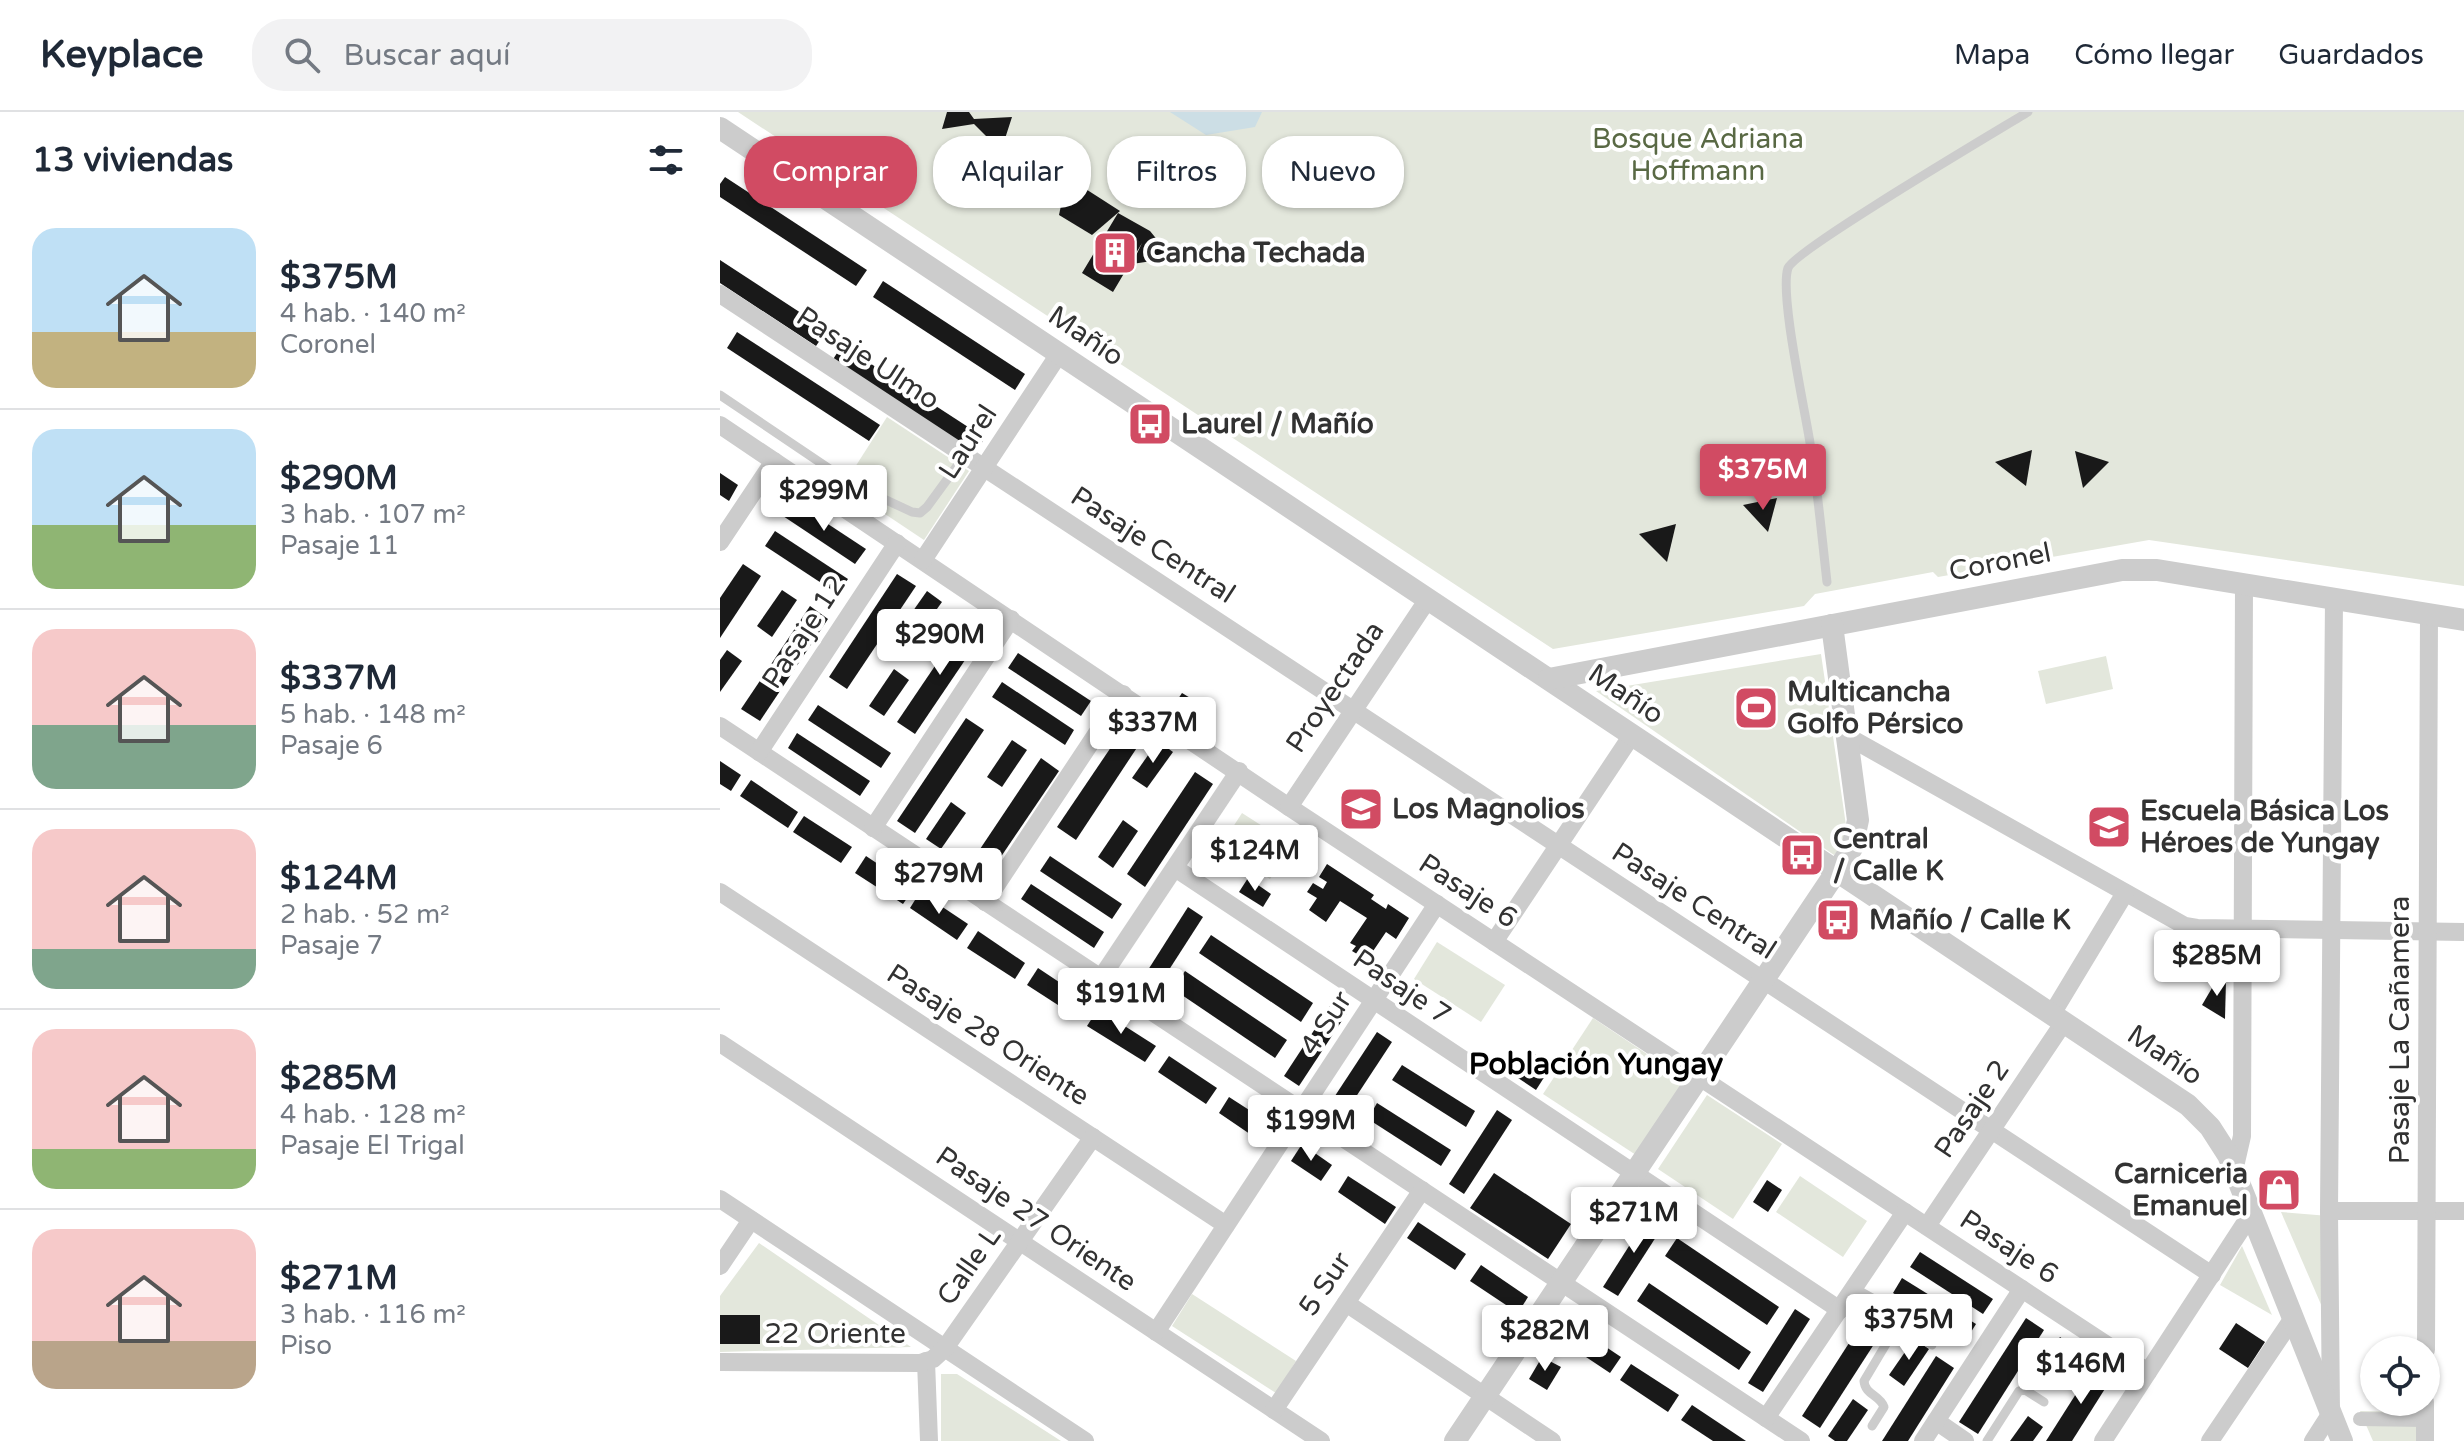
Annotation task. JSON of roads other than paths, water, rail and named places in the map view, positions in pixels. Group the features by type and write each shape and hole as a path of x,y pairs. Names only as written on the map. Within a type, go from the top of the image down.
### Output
{"street":[{"name":"Mañío","path":"720,128 2058,1018 2199,1115 2220,1140 2234,1171 2342,1441"},
{"name":"Pasaje Ulmo","path":"720,294 984,468"},
{"name":"Laurel","path":"923,560 1059,354"},
{"name":"Pasaje 6","path":"720,425 1289,807 2148,1372"},
{"path":"720,542 774,461"},
{"name":"Pasaje Central","path":"984,468 2212,1275"},
{"name":"Pasaje 12","path":"759,752 897,543"},
{"name":"Coronel","path":"1549,679 2122,570 2157,570 2464,620"},
{"path":"2234,1171 2242,1136 2244,584"},
{"name":"Proyectada","path":"1289,807 1428,599"},
{"path":"2313,1441 2331,1413 2329,1211 2334,599"},
{"name":"Pasaje La Cañamera","path":"2426,1336 2429,614"},
{"path":"873,828 1011,619"},
{"path":"1455,1441 1852,848 1857,830 1832,625"},
{"path":"985,902 1123,694"},
{"path":"720,726 1801,1441"},
{"path":"1494,942 1632,735"},
{"path":"1847,736 2191,928 2464,932"},
{"path":"1101,978 1239,771"},
{"name":"Pasaje 7","path":"1175,868 1840,1310"},
{"name":"Pasaje 28 Oriente","path":"720,892 1226,1225"},
{"name":"Pasaje 2","path":"1927,1226 1992,1130 2058,1018 2125,893"},
{"name":"4 Sur","path":"1156,1332 1437,904"},
{"name":"Pasaje 27 Oriente","path":"720,1043 1321,1441"},
{"name":"Calle L","path":"945,1348 1093,1137"},
{"name":"5 Sur","path":"1274,1410 1422,1190"},
{"path":"720,1199 1085,1441"},
{"path":"2329,1211 2464,1211"},
{"path":"1766,1418 1905,1212"},
{"path":"2103,1441 2251,1214"},
{"path":"720,1266 751,1220"},
{"path":"1923,1441 2022,1289"},
{"path":"1346,1303 1552,1441"},
{"path":"2210,1441 2293,1318"},
{"name":"22 Oriente","path":"720,1362 926,1361 945,1348"},
{"path":"926,1361 929,1441"},
{"path":"2360,1419 2384,1416"},
{"path":"2425,1416 2425,1441"},
{"path":"1936,1421 1965,1441"}],"lane":[{"path":"1827,582 1811,450 1789,313 1788,268 1797,257 1821,241 2028,112"},
{"path":"720,395 852,484 912,512 920,513 927,507 965,455"},
{"path":"1854,1288 1881,1303 1889,1317 1932,1345"},
{"path":"1872,1426 1884,1407 1864,1387 1864,1381 1898,1324"},
{"path":"1987,1441 2019,1391 2025,1390 2044,1402"}],"place":[{"name":"Cancha Techada","path":"1115,253"},
{"name":"Laurel / Mañío","path":"1150,424"},
{"name":"Multicancha Golfo Pérsico","path":"1756,708"},
{"name":"Los Magnolios","path":"1361,809"},
{"name":"Escuela Básica Los Héroes de Yungay","path":"2109,827"},
{"name":"Central / Calle K","path":"1802,855"},
{"name":"Mañío / Calle K","path":"1838,920"},
{"name":"Carniceria Emanuel","path":"2279,1190"}],"district":[{"name":"Población Yungay","path":"1596,1064"}],"park label":[{"name":"Bosque Adriana Hoffmann","path":"1698,155"}]}
